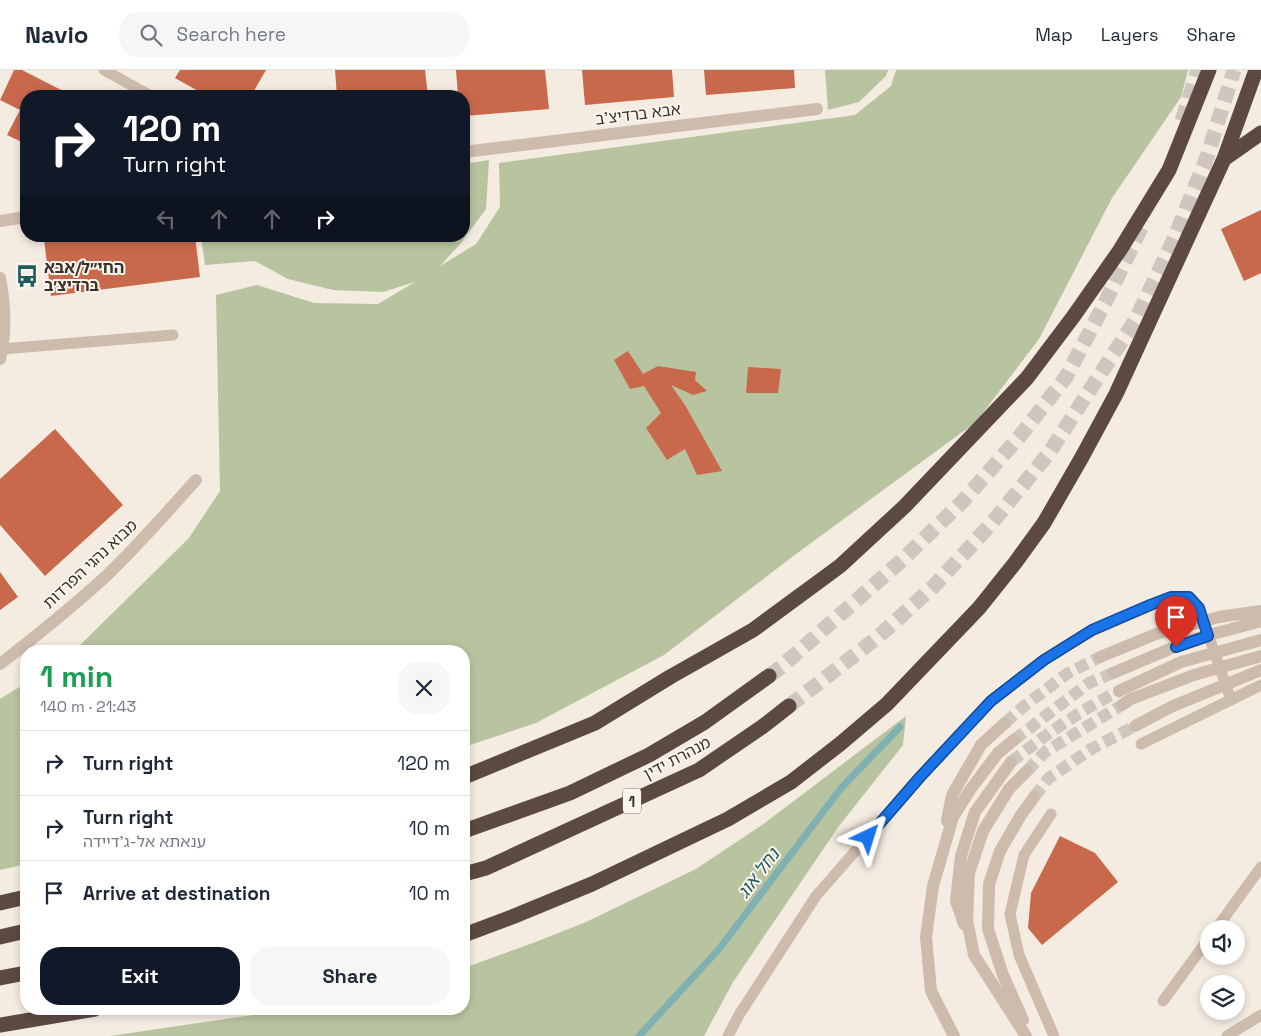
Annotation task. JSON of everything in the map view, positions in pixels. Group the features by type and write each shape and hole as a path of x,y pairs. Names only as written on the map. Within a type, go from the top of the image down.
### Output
{"highway":[{"path":"470,775 595,723 670,677 753,630 840,566 905,506 1027,378 1089,295 1120,250 1168,170 1209,70"},
{"path":"470,933 592,884 728,819 792,782 880,710 985,601 1015,564 1053,506 1116,394 1224,160 1256,70"},
{"path":"1224,160 1261,133"},
{"name":"מנהרת ידין","path":"470,829 570,792 649,755 705,722 769,676"},
{"name":"מנהרת ידין","path":"470,872 486,868 699,770 789,706"},
{"path":"0,903 20,898"},
{"path":"0,937 20,932"},
{"path":"0,978 20,974"},
{"path":"0,1025 59,1015"}],"street":[{"name":"אבא ברדיצ'ב","path":"470,151 816,109"},
{"path":"0,221 20,218"},
{"path":"0,278 4,319 1,354"},
{"name":"מבוא נהגי הפרדות","path":"25,645 104,577 196,480"},
{"path":"1100,658 1156,634 1219,616 1261,611"},
{"path":"1114,673 1191,640 1261,621"},
{"path":"1119,691 1181,662 1261,640"},
{"name":"מבוא נהגי הפרדות","path":"0,664 20,649"},
{"path":"1122,705 1185,679 1261,656"},
{"path":"1135,726 1173,706 1261,670"},
{"path":"942,853 952,795 981,744 1006,723"},
{"path":"954,1036 930,991 926,937 933,886 954,817 970,790 998,753 1014,740"},
{"path":"1011,762 975,812 961,856 956,901 974,955 1026,1036"},
{"path":"974,955 966,920 969,873 983,831 1009,789 1027,770"},
{"path":"1030,1036 1003,975 988,929 990,884 1000,851 1021,815 1034,798"}],"lane":[{"path":"104,70 140,90"},
{"path":"1,354 173,335"},
{"path":"728,1036 816,896 920,777 991,701 1044,660 1092,630 1171,597 1189,597 1199,608 1231,700"},
{"path":"1141,744 1261,685"},
{"path":"1051,814 1024,855 1010,914 1019,956 1054,1036"},
{"path":"1223,920 1261,867"},
{"path":"1163,1000 1200,950"},
{"path":"1227,1036 1261,1015"}],"green space":[{"path":"825,70 888,70 886,76 859,102 828,110"},
{"path":"896,70 1188,70 1181,97 1112,198 1039,339 976,422 792,557 664,655 536,723 470,745 470,645 80,645 189,538 220,491 216,295 257,285 314,303 378,304 415,282 383,292 333,290 288,279 255,261 205,265 202,242 462,242 440,266 476,244 500,207 499,163 855,115 891,86"},
{"path":"489,160 486,209 470,231 470,163"},
{"path":"20,687 20,865 0,870 0,699"},
{"path":"906,716 903,745 839,826 733,982 704,1036 110,1036 252,1015 470,1015 470,966 586,922 696,869 762,825"}],"building":[{"path":"14,70 22,70 61,90 20,90 20,110 0,100"},
{"path":"180,70 266,70 254,90 196,90 175,78"},
{"path":"335,70 425,70 427,90 337,90"},
{"path":"456,70 545,70 549,109 470,116 470,90 458,90"},
{"path":"582,70 672,70 674,97 585,105"},
{"path":"704,70 794,70 795,88 706,95"},
{"path":"20,110 20,141 7,135"},
{"path":"1261,210 1261,273 1244,281 1221,229"},
{"path":"44,242 196,242 200,277 51,296"},
{"path":"628,351 643,374 658,366 696,372 695,380 707,391 693,395 671,385 685,405 722,471 697,475 685,449 667,460 646,428 661,413 644,386 630,389 614,360"},
{"path":"748,367 781,369 778,393 746,393"},
{"path":"55,429 123,505 45,576 0,525 0,479"},
{"path":"0,572 18,597 0,610"},
{"path":"1060,836 1095,853 1118,882 1042,945 1028,928 1031,893"}],"waterway":[{"name":"נחל אוג","path":"639,1036 719,949 842,787 900,727"}],"tunnel":[{"path":"1182,121 1198,70"},
{"path":"789,706 878,637 934,586 991,524 1049,453 1136,319 1174,239 1207,157 1234,70"},
{"path":"769,676 902,560 962,502 1020,436 1066,377 1105,303 1145,220"},
{"path":"1005,723 1068,673 1100,657"},
{"path":"1014,740 1089,683 1113,673"},
{"path":"1011,762 1063,724 1119,691"},
{"path":"1027,771 1045,752 1122,705"},
{"path":"1034,797 1049,778 1091,749 1135,726"}],"place":[{"name":"החי״ל/אבא ברדיצ׳ב","path":"27,276"}],"route":[{"path":"868,837 920,777 991,701 1044,660 1092,630 1171,597 1189,597 1199,608 1208,636 1191,640 1176,647"}]}
